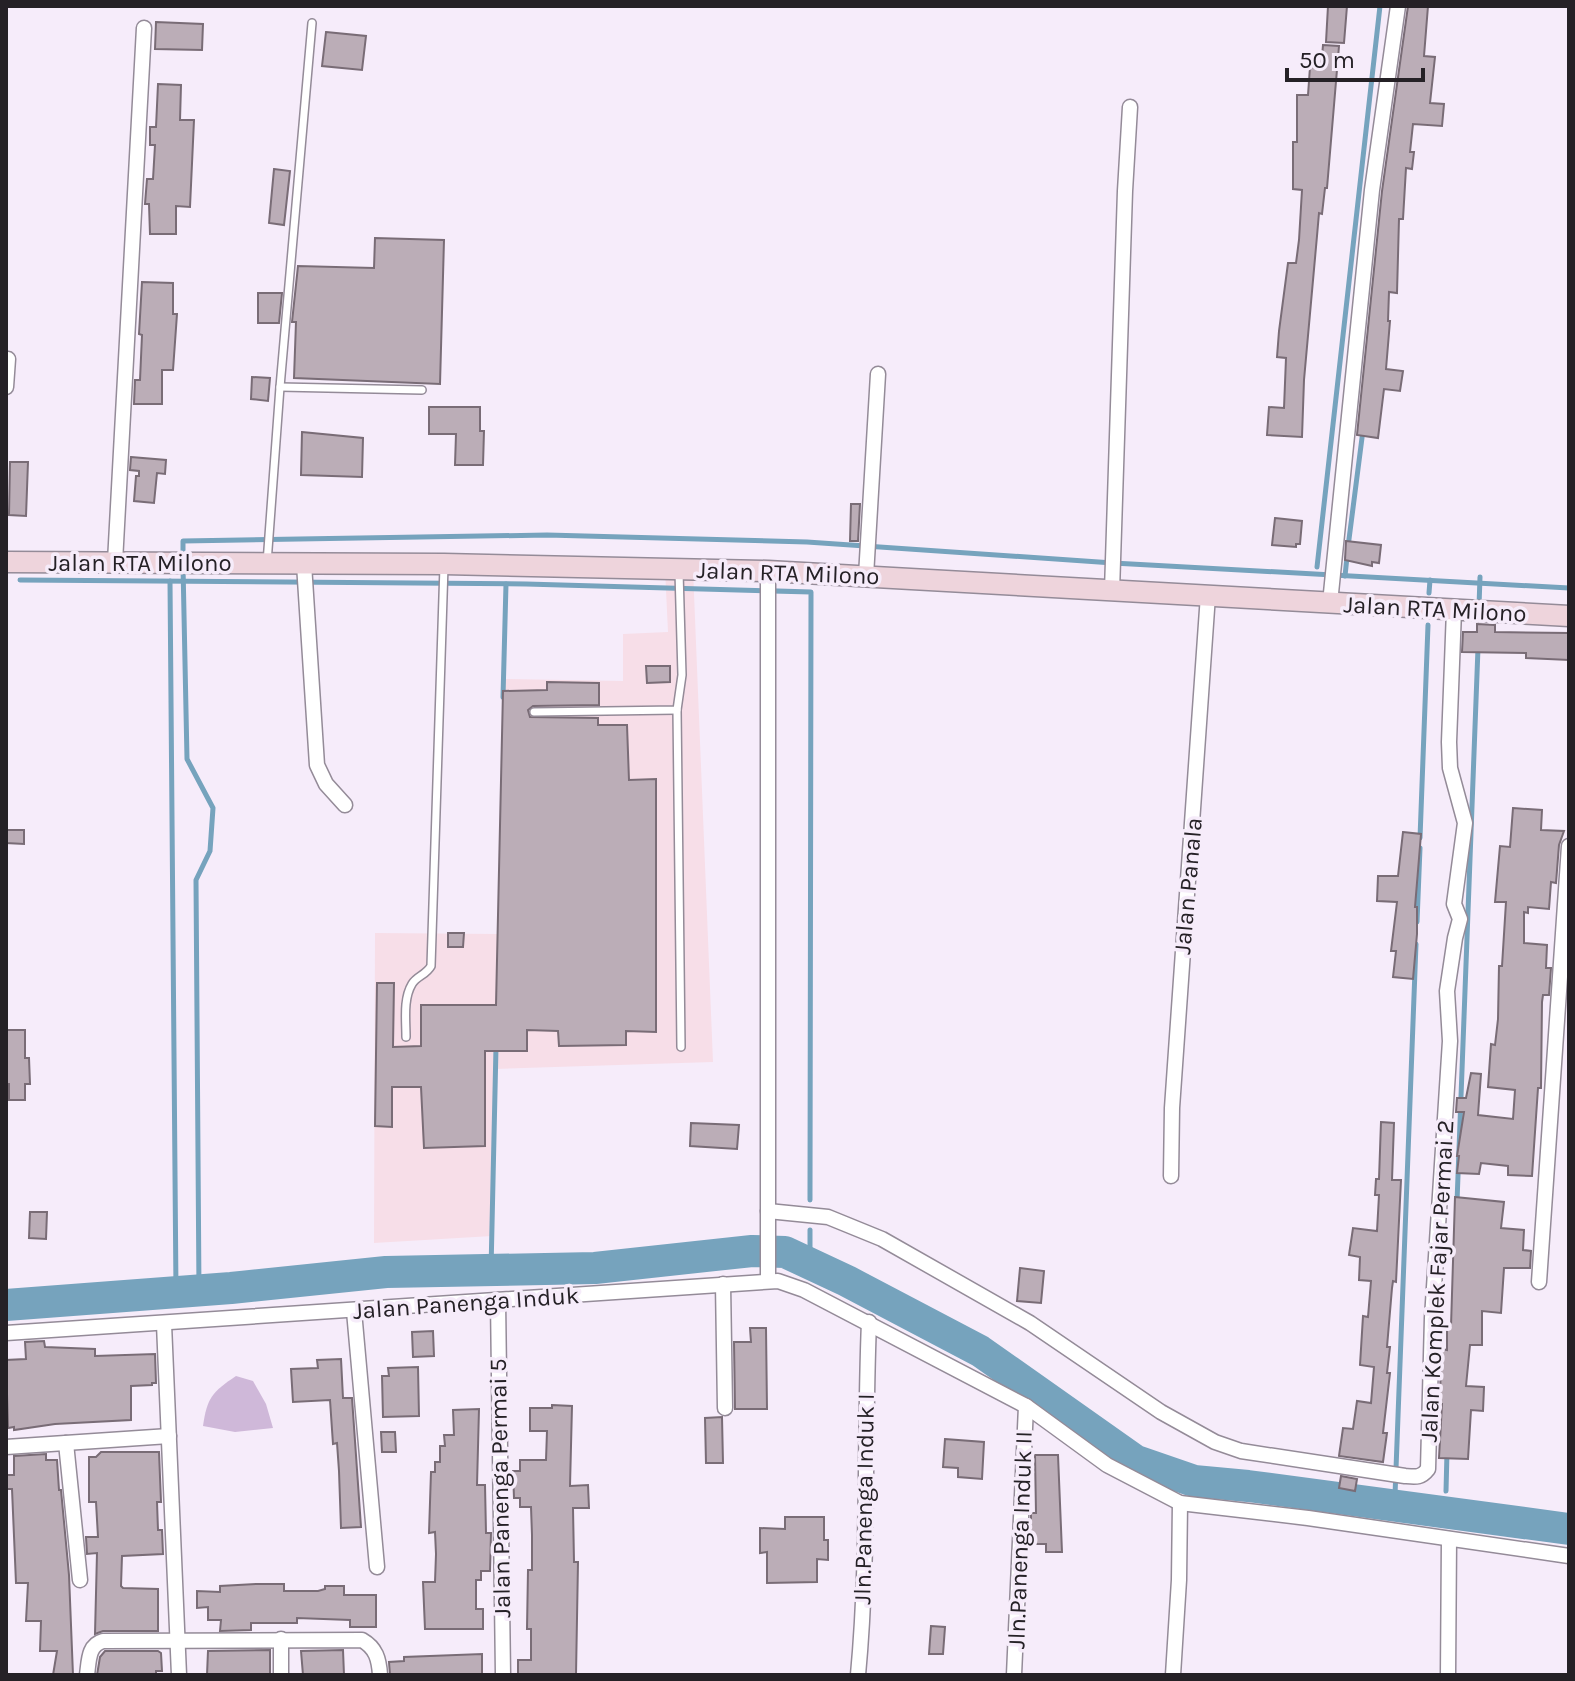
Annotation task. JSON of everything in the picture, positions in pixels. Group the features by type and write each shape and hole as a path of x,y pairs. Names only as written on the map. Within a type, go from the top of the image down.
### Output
{"street":[{"path":"1330,603 1372,190 1398,6"},
{"path":"115,562 144,28"},
{"path":"1112,591 1130,107"},
{"path":"6,387 8,359"},
{"path":"866,576 878,374"},
{"name":"Jalan RTA Milono","path":"6,562 304,564 679,575 768,571 1569,616"},
{"path":"304,564 317,765 326,784 345,805"},
{"path":"768,571 768,1275"},
{"name":"Jalan Panala","path":"1171,1176 1172,1108 1208,595"},
{"name":"Jalan Komplek Fajar Permai 2","path":"768,1211 828,1217 882,1239 1030,1323 1161,1412 1215,1442 1241,1451 1405,1476 1420,1477 1424,1474 1428,1469 1432,1318 1450,1041 1447,991 1460,919 1454,904 1465,823 1450,768 1454,610"},
{"path":"1539,1282 1569,846"},
{"name":"Jalan Panenga Induk","path":"6,1333 723,1284 768,1275 869,1322 1026,1406 1107,1465 1180,1503"},
{"path":"723,1284 725,1408"},
{"name":"Jalan Panenga Permai 5","path":"498,1300 503,1675"},
{"path":"354,1311 377,1567"},
{"name":"Jln.Panenga Induk I","path":"858,1675 866,1551 869,1322"},
{"path":"164,1324 179,1675"},
{"name":"Jln.Panenga Induk II","path":"1014,1675 1026,1406"},
{"path":"6,1447 169,1436"},
{"path":"66,1443 80,1580"},
{"path":"1173,1675 1179,1592 1180,1503 1308,1518 1569,1556"},
{"path":"1448,1675 1449,1539"},
{"path":"87,1675 91,1650 98,1642 179,1639 362,1640 371,1645 377,1654 380,1675"},
{"path":"281,1639 281,1675"}],"lane":[{"path":"267,564 312,23"},
{"path":"280,387 422,390"},
{"path":"406,1037 407,995 414,980 427,973 431,966 444,570"},
{"path":"679,575 682,675 677,710 681,1047"},
{"path":"534,712 677,710"}],"shaded area":[{"path":"665,569 693,569 713,1062 495,1069 492,1236 374,1243 375,933 498,934 503,679 623,681 623,634 668,632"},
{"path":"236,1376 253,1381 266,1404 273,1428 235,1432 203,1426 212,1396"}],"building":[{"path":"1328,6 1347,6 1344,43 1326,42"},
{"path":"1408,6 1428,6 1424,56 1435,57 1430,103 1444,104 1442,126 1413,124 1412,169 1406,168 1403,219 1399,219 1397,293 1389,292 1386,369 1403,371 1400,391 1384,389 1378,438 1357,435 1382,191"},
{"path":"156,22 203,24 202,50 155,49"},
{"path":"326,32 366,36 362,70 322,66"},
{"path":"1323,45 1339,46 1327,188 1322,214 1319,213 1302,437 1267,435 1269,407 1284,408 1286,358 1277,357 1279,331 1288,263 1296,263 1299,240 1302,190 1293,189 1297,95 1308,95 1310,67 1321,68"},
{"path":"158,84 181,85 180,120 194,120 190,207 176,206 176,234 150,234 149,204 145,204 147,179 153,179 155,145 150,145 150,127 156,127"},
{"path":"274,169 290,171 284,225 269,223"},
{"path":"375,238 444,240 440,384 294,378 296,322 292,322 298,266 374,268"},
{"path":"142,282 173,283 173,314 177,314 173,370 162,370 162,404 134,404 135,380 140,380"},
{"path":"258,293 282,293 279,323 258,323"},
{"path":"252,377 270,378 268,401 251,399"},
{"path":"429,407 480,407 480,431 484,431 483,465 455,465 456,434 429,434"},
{"path":"302,432 363,438 362,477 301,475"},
{"path":"131,457 166,460 165,474 157,473 154,503 134,501 139,471 130,470"},
{"path":"10,462 28,462 26,516 9,515"},
{"path":"851,504 860,504 858,541 850,541"},
{"path":"1275,518 1302,521 1300,544 1296,547 1272,545"},
{"path":"1346,541 1381,545 1379,563 1372,562 1372,566 1345,560"},
{"path":"1477,624 1495,625 1495,632 1569,633 1569,660 1526,658 1526,653 1462,652 1463,632 1477,632"},
{"path":"646,666 670,666 670,682 647,683"},
{"path":"547,682 599,683 599,705 533,706 528,710 530,717 598,718 598,725 627,725 629,780 656,779 656,1032 626,1031 626,1045 559,1046 558,1031 527,1030 527,1051 485,1051 485,1146 424,1148 421,1087 392,1087 392,1127 375,1126 377,983 394,983 393,1047 421,1046 421,1005 496,1005 503,691 547,690"},
{"path":"1513,808 1542,810 1541,830 1564,831 1559,845 1556,883 1551,882 1549,909 1528,907 1528,913 1524,912 1524,943 1547,945 1546,968 1551,968 1549,995 1543,995 1542,1002 1541,1088 1538,1088 1532,1176 1508,1175 1508,1166 1481,1163 1479,1174 1457,1173 1464,1112 1456,1112 1457,1098 1466,1098 1471,1073 1481,1074 1478,1115 1513,1119 1515,1090 1488,1087 1491,1044 1495,1045 1498,1019 1499,966 1502,966 1506,902 1495,902 1500,846 1510,847"},
{"path":"6,830 24,830 24,844 6,843"},
{"path":"1403,832 1421,834 1413,979 1393,977 1396,951 1391,951 1397,902 1377,901 1378,876 1398,876"},
{"path":"448,933 464,933 463,947 448,947"},
{"path":"6,1030 25,1030 25,1058 29,1058 30,1084 25,1084 25,1100 9,1100"},
{"path":"1381,1122 1394,1123 1392,1180 1401,1180 1396,1282 1393,1281 1387,1347 1390,1347 1387,1373 1390,1373 1383,1462 1339,1456 1343,1428 1353,1429 1357,1401 1371,1403 1374,1367 1360,1365 1363,1316 1368,1317 1371,1281 1359,1280 1360,1257 1349,1255 1353,1228 1377,1231 1379,1195 1375,1195 1376,1179 1379,1179"},
{"path":"691,1123 739,1125 737,1149 690,1146"},
{"path":"1455,1197 1504,1202 1501,1228 1524,1230 1523,1250 1531,1251 1530,1268 1504,1268 1501,1313 1482,1311 1482,1345 1470,1345 1466,1386 1484,1387 1483,1411 1471,1410 1468,1459 1439,1458 1441,1349 1447,1350 1447,1326 1451,1326"},
{"path":"30,1212 47,1212 46,1239 29,1238"},
{"path":"1020,1268 1044,1271 1041,1303 1017,1301"},
{"path":"750,1328 766,1328 767,1409 735,1409 734,1342 751,1342"},
{"path":"433,1331 434,1356 413,1357 412,1332"},
{"path":"44,1341 45,1347 95,1349 95,1356 155,1354 156,1383 131,1386 131,1420 8,1428 6,1360 26,1359 25,1342"},
{"path":"341,1359 343,1398 352,1398 361,1527 341,1528 337,1443 333,1444 330,1400 293,1402 291,1369 318,1368 317,1360"},
{"path":"418,1367 419,1416 383,1417 382,1376 389,1376 388,1368"},
{"path":"552,1405 572,1406 570,1486 588,1485 589,1508 573,1508 574,1562 578,1562 576,1675 518,1675 518,1660 531,1660 531,1629 527,1629 532,1535 531,1507 520,1507 520,1498 514,1498 513,1471 520,1471 520,1460 546,1460 547,1431 530,1431 530,1408 552,1408"},
{"path":"479,1409 477,1485 485,1485 486,1533 491,1533 490,1571 481,1571 481,1580 476,1580 476,1609 483,1609 483,1629 425,1629 423,1582 435,1582 435,1532 429,1533 431,1472 435,1472 435,1462 440,1462 440,1446 445,1446 444,1435 454,1435 453,1410"},
{"path":"722,1417 723,1463 706,1463 705,1418"},
{"path":"381,1432 395,1432 396,1452 382,1452"},
{"path":"945,1439 984,1442 982,1479 958,1477 958,1468 943,1467"},
{"path":"101,1452 159,1452 161,1502 157,1502 158,1530 162,1530 163,1554 122,1556 121,1586 158,1589 158,1631 103,1631 95,1634 97,1553 87,1554 86,1537 98,1537 96,1502 89,1502 89,1457 96,1457"},
{"path":"46,1454 46,1460 57,1460 61,1490 69,1575 73,1675 53,1675 57,1651 40,1651 41,1621 26,1621 28,1583 16,1583 12,1489 6,1489 6,1475 14,1475 14,1456"},
{"path":"1035,1455 1058,1455 1062,1552 1046,1552 1046,1544 1031,1544 1031,1513 1036,1513"},
{"path":"1341,1476 1357,1479 1355,1491 1339,1488"},
{"path":"785,1517 824,1517 828,1560 817,1559 817,1582 767,1583 767,1552 760,1553 760,1528 785,1529"},
{"path":"284,1584 284,1591 318,1591 325,1589 325,1586 344,1586 344,1595 376,1595 376,1627 350,1627 350,1620 297,1618 297,1623 251,1623 251,1630 220,1631 221,1620 208,1620 208,1607 197,1608 197,1591 220,1592 220,1586"},
{"path":"931,1626 945,1627 943,1654 929,1654"},
{"path":"270,1650 270,1675 207,1675 208,1651"},
{"path":"343,1650 344,1675 303,1675 301,1651"},
{"path":"105,1651 161,1653 162,1671 156,1671 156,1675 97,1675 100,1657"},
{"path":"482,1654 482,1675 390,1675 389,1662 404,1661 404,1657"}],"waterway":[{"path":"1317,567 1380,6"},
{"path":"1348,547 1363,430"},
{"path":"183,556 183,541 547,535 807,542 1113,563 1569,588"},
{"path":"1345,576 1347,557"},
{"path":"183,566 187,759 213,808 210,851 196,880 199,1291"},
{"path":"1479,606 1480,577"},
{"path":"20,580 526,584 811,592 810,1200"},
{"path":"1429,593 1430,580"},
{"path":"170,581 176,1292"},
{"path":"503,697 506,584"},
{"path":"1420,838 1428,625"},
{"path":"1457,1202 1478,648"},
{"path":"1417,922 1420,848"},
{"path":"1395,1495 1416,944"},
{"path":"491,1270 496,1047"},
{"path":"810,1230 810,1264"},
{"path":"6,1312 285,1287 579,1278 752,1251"},
{"path":"6,1305 231,1288 386,1272 595,1268 752,1251 785,1252 980,1351 1136,1461 1194,1481 1569,1529"},
{"path":"1446,1491 1447,1452"}]}
